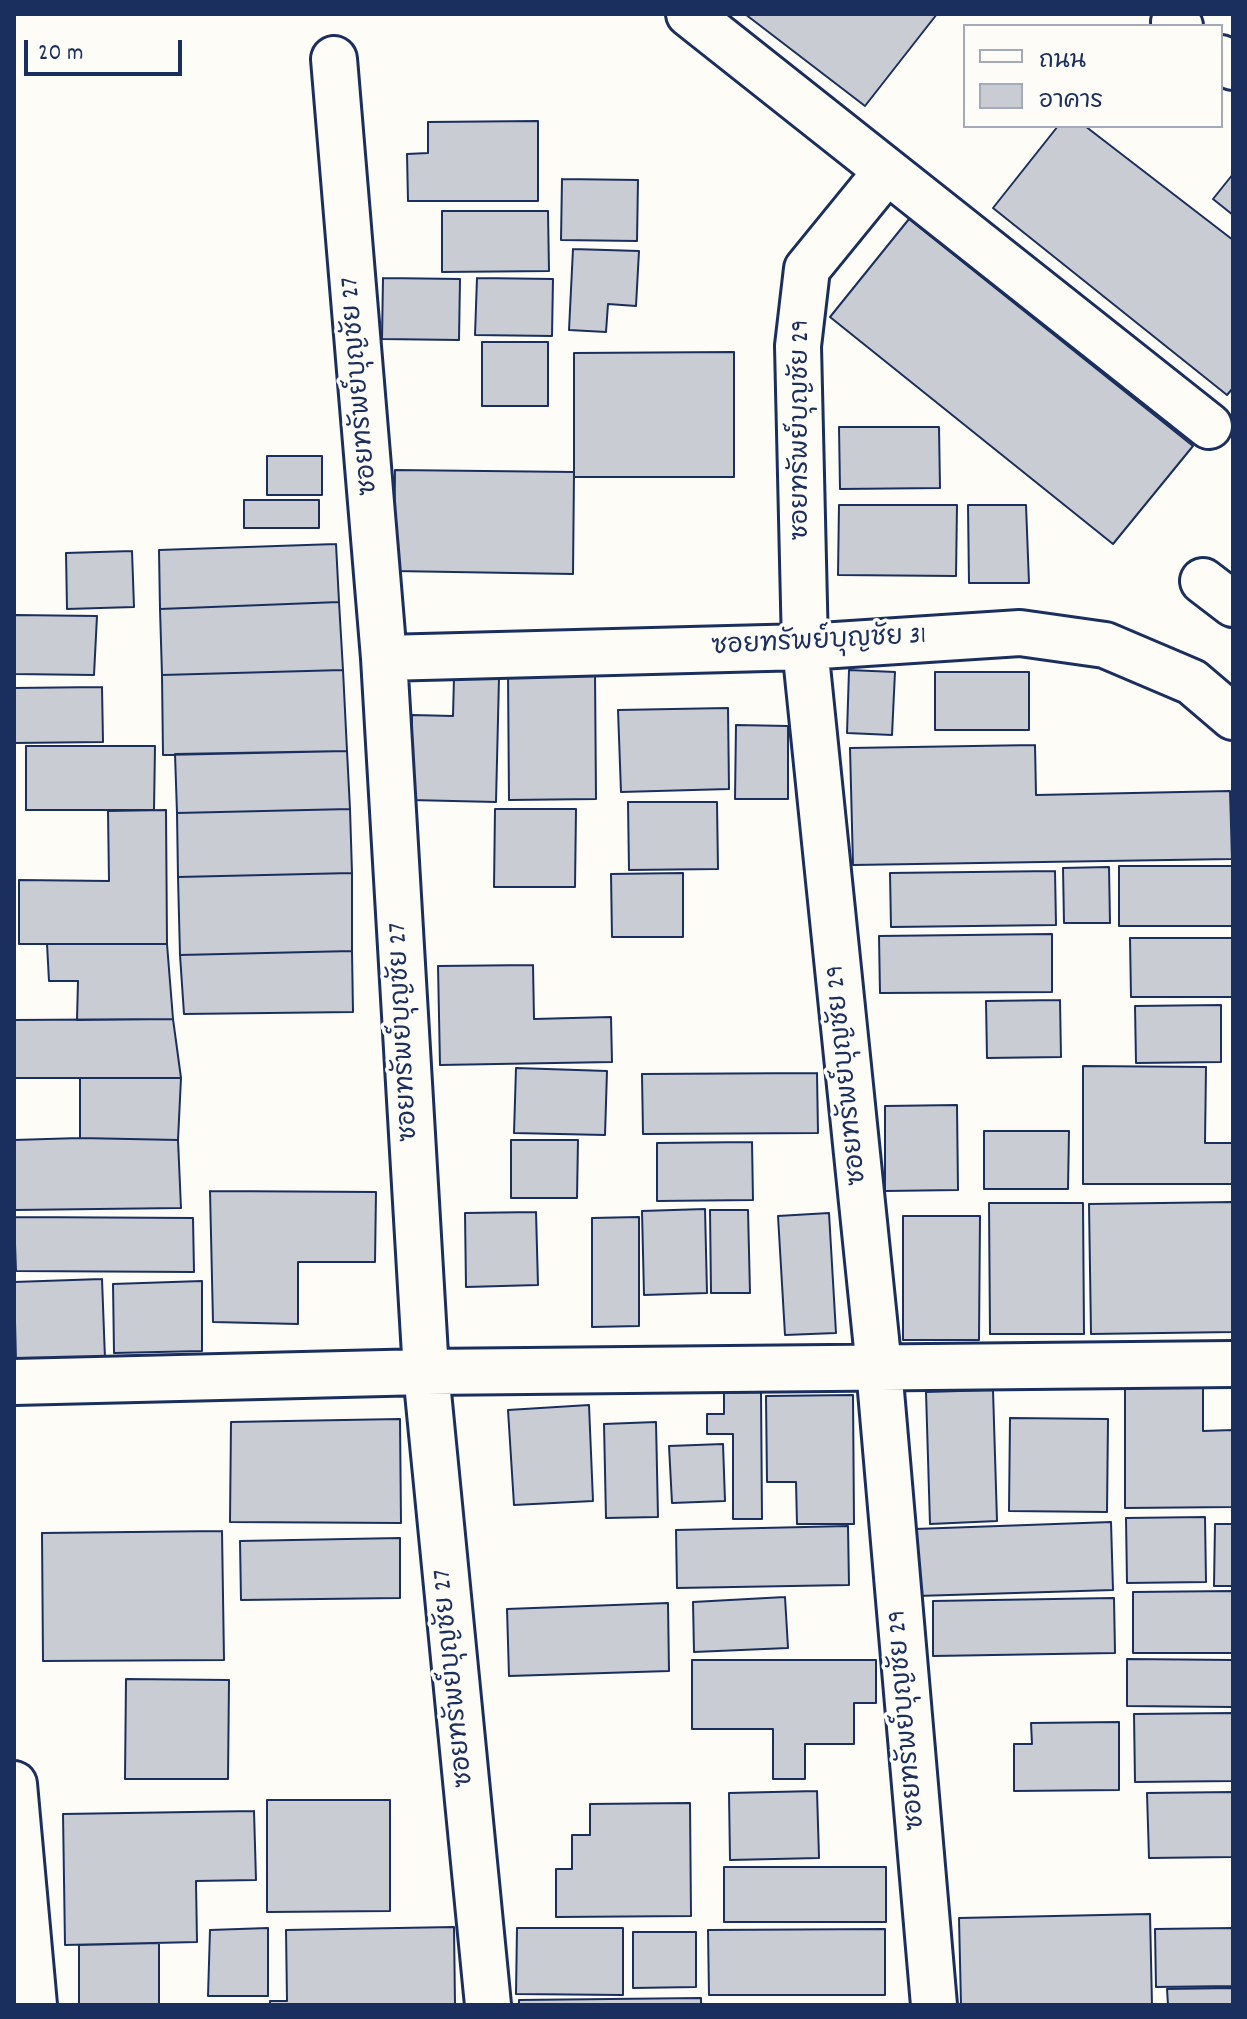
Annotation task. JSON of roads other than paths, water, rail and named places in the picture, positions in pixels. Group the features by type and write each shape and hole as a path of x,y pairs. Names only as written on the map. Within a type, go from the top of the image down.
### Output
{"street":[{"path":"689,14 1209,426"},
{"name":"ซอยทรัพย์บุญชัย 27","path":"334,59 384,658 426,1372 488,2005"},
{"name":"ซอยทรัพย์บุญชัย 29","path":"886,172 807,269 798,346 805,647 879,1368 934,2005"},
{"name":"ซอยทรัพย์บุญชัย 31","path":"384,658 805,647 1020,633 1105,645 1192,682 1233,717"},
{"path":"14,1382 426,1372 1233,1364"},
{"path":"14,1784 34,2005"}]}
